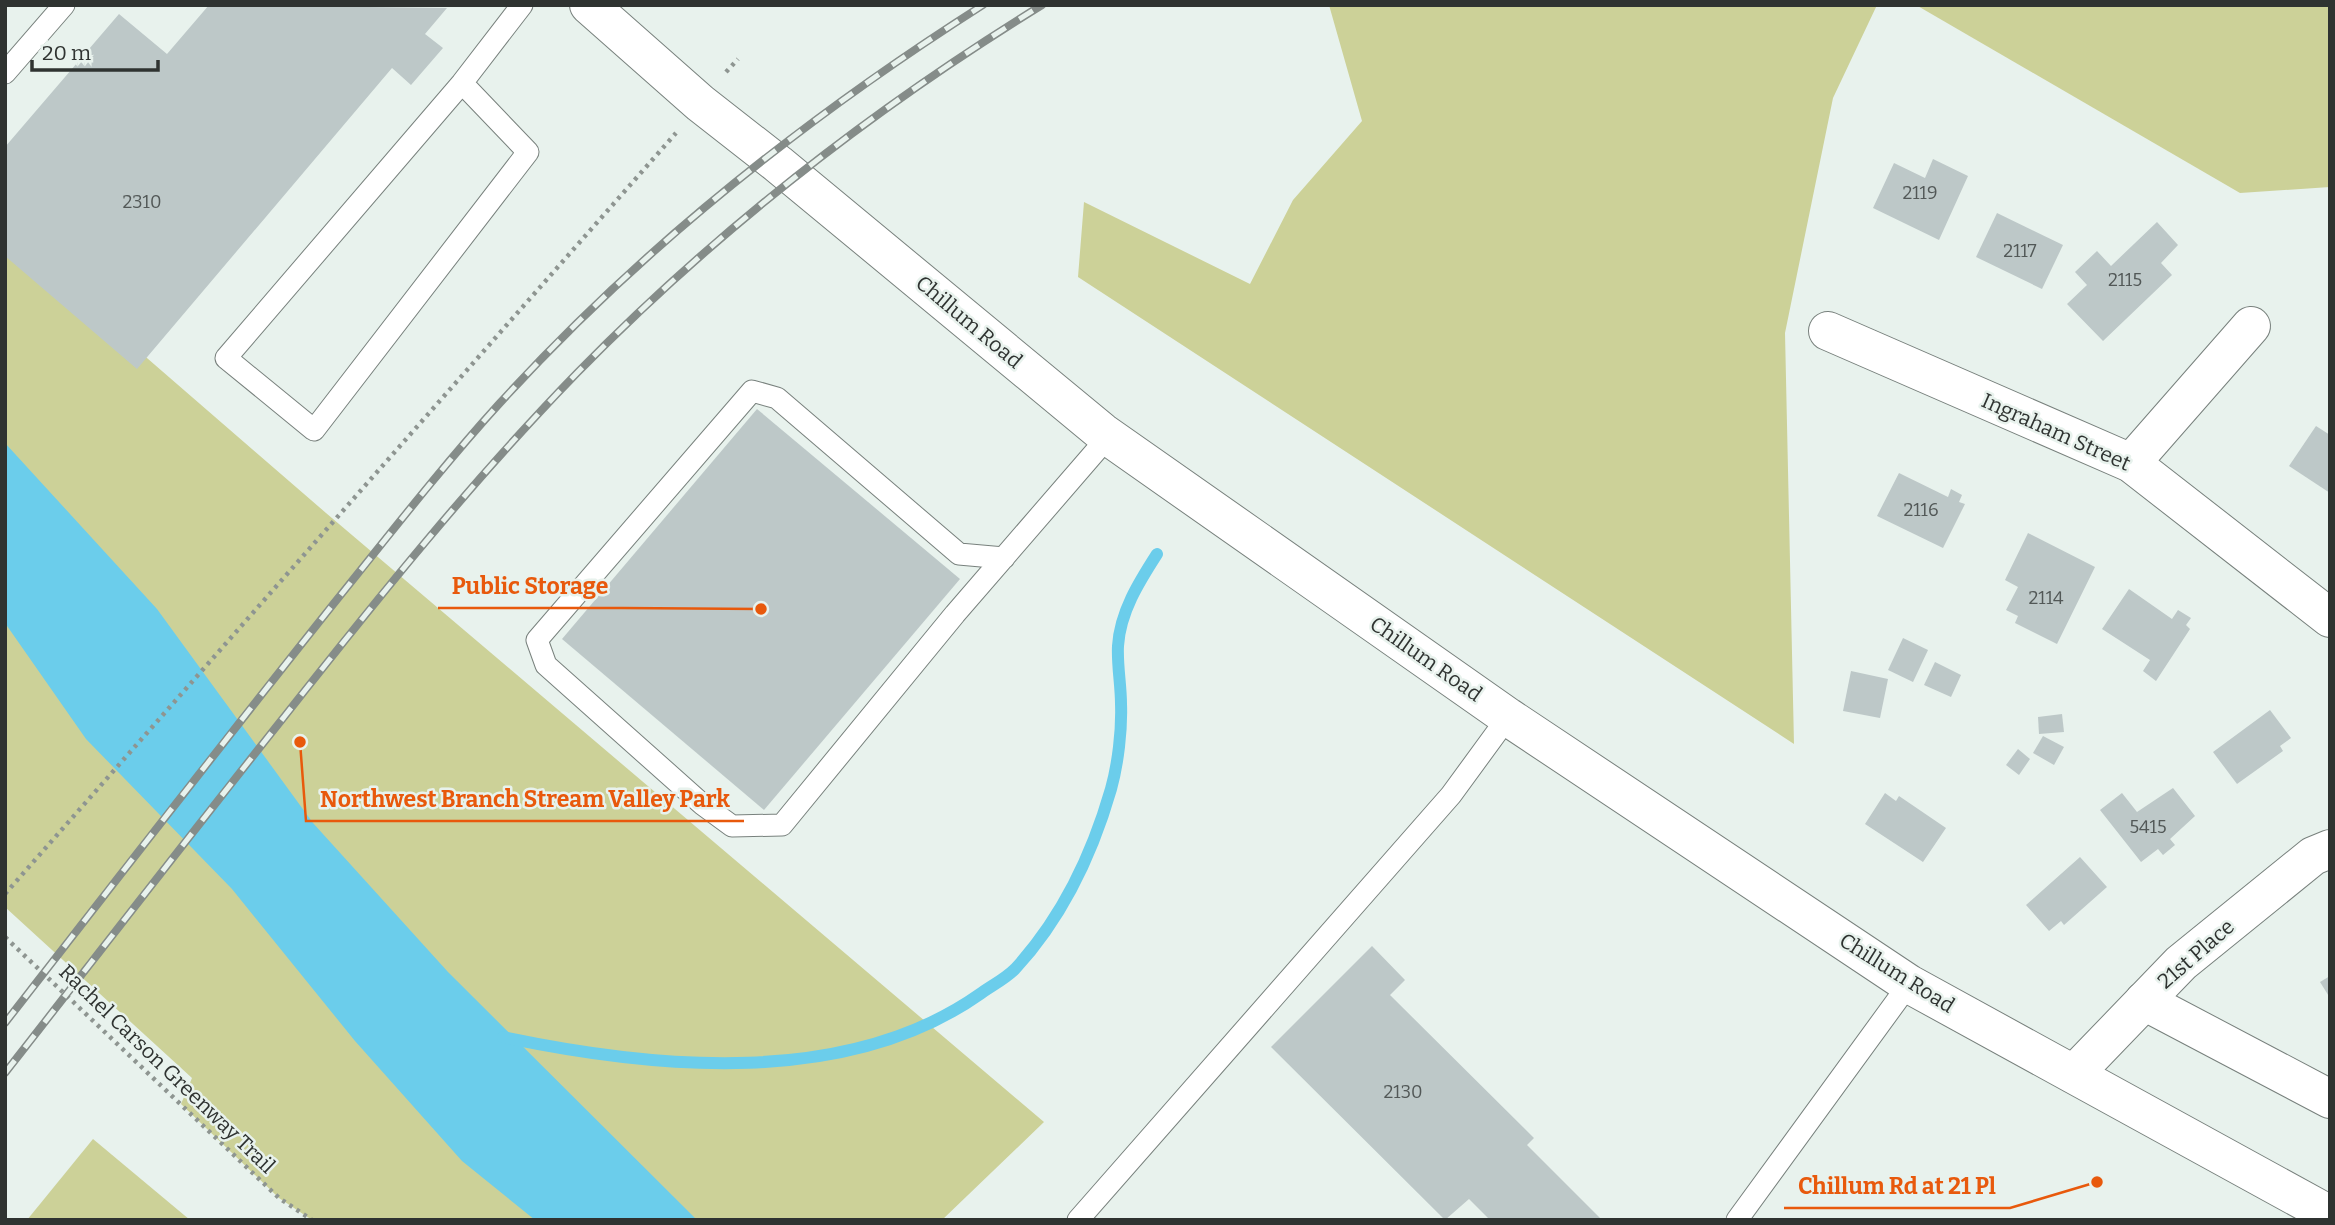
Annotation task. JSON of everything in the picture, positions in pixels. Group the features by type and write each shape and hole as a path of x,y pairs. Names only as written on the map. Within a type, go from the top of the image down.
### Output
{"main road":[{"name":"Chillum Road","path":"589,5 700,103 778,164 1108,437 1508,716 1909,984 2330,1215"},
{"path":"2131,463 2251,326"},
{"name":"Ingraham Street","path":"1828,331 2131,463 2330,618"},
{"name":"21st Place","path":"2074,1074 2181,963 2313,856 2330,849"},
{"path":"2144,1001 2330,1100"}],"lane":[{"path":"5,73 64,5"},
{"path":"462,83 528,152 314,430 226,358 462,83 522,5"},
{"path":"1004,558 959,554 777,398 752,391 537,639 546,664 702,804 732,825 782,825 1108,437"},
{"path":"1078,1220 1451,795 1508,716"},
{"path":"1738,1220 1909,984"}],"path":[{"path":"5,894 700,103"},
{"name":"Rachel Carson Greenway Trail","path":"5,937 279,1198 312,1220"}],"green space":[{"path":"1329,5 1877,5 1833,98 1785,333 1794,744 1078,277 1084,202 1250,284 1293,200 1362,121"},
{"path":"1916,5 2330,5 2330,187 2240,193"},
{"path":"5,235 326,513 1044,1122 942,1220 312,1220 279,1198 181,1104 192,1078 5,907"},
{"path":"93,1139 190,1220 27,1220"}],"water":[{"path":"5,443 157,609 313,823 448,972 697,1220 535,1220 462,1161 355,1041 232,889 86,739 5,623"}],"building":[{"path":"209,5 447,8 425,34 443,48 411,85 392,68 137,369 5,256 5,147 119,14 167,54"},
{"path":"1933,159 1968,176 1939,240 1873,208 1894,163 1925,178"},
{"path":"1997,213 2063,245 2042,289 1976,257"},
{"path":"2157,222 2178,245 2161,263 2172,275 2103,341 2067,304 2087,285 2075,272 2097,251 2111,266"},
{"path":"757,409 960,579 764,810 562,639"},
{"path":"2316,426 2330,435 2330,493 2289,466"},
{"path":"1899,473 1948,497 1951,489 1962,495 1959,502 1965,504 1943,548 1877,516"},
{"path":"2028,533 2095,567 2057,644 2015,623 2018,616 2006,610 2018,587 2005,580"},
{"path":"2129,589 2172,619 2178,610 2191,618 2186,625 2190,629 2156,681 2143,671 2150,660 2102,629"},
{"path":"1903,638 1928,650 1913,682 1888,670"},
{"path":"1935,662 1961,675 1951,697 1924,685"},
{"path":"1851,671 1888,679 1880,718 1843,711"},
{"path":"2270,710 2291,738 2280,746 2283,751 2237,784 2213,752"},
{"path":"2062,714 2064,732 2039,734 2038,717"},
{"path":"2043,736 2064,747 2054,765 2033,753"},
{"path":"2018,749 2030,759 2019,775 2006,765"},
{"path":"2173,788 2195,816 2170,839 2175,845 2163,855 2158,849 2141,862 2100,810 2122,793 2137,812"},
{"path":"1885,793 1896,801 1899,796 1946,828 1923,862 1865,824"},
{"path":"2080,857 2107,887 2064,925 2061,921 2049,931 2026,905"},
{"path":"1372,946 1405,980 1390,995 1534,1138 1527,1145 1602,1220 1490,1220 1469,1199 1445,1220 1271,1047"},
{"path":"2330,976 2330,998 2320,982"}],"waterway":[{"path":"503,1037 623,1057 686,1062 749,1063 811,1057 871,1045 928,1024 1007,976 1047,929 1074,885 1095,838 1118,758 1121,714 1118,653 1122,621 1157,554"}],"railway":[{"path":"5,1023 414,504 499,404 553,347 609,292 728,188 853,93 983,5"},
{"path":"5,1073 390,585 500,456 577,373 685,270 798,175 918,86 1042,5"}],"place":[{"name":"Public Storage","path":"761,609"},
{"name":"Northwest Branch Stream Valley Park","path":"300,742"},
{"name":"Chillum Rd at 21 Pl","path":"2097,1182"}]}
